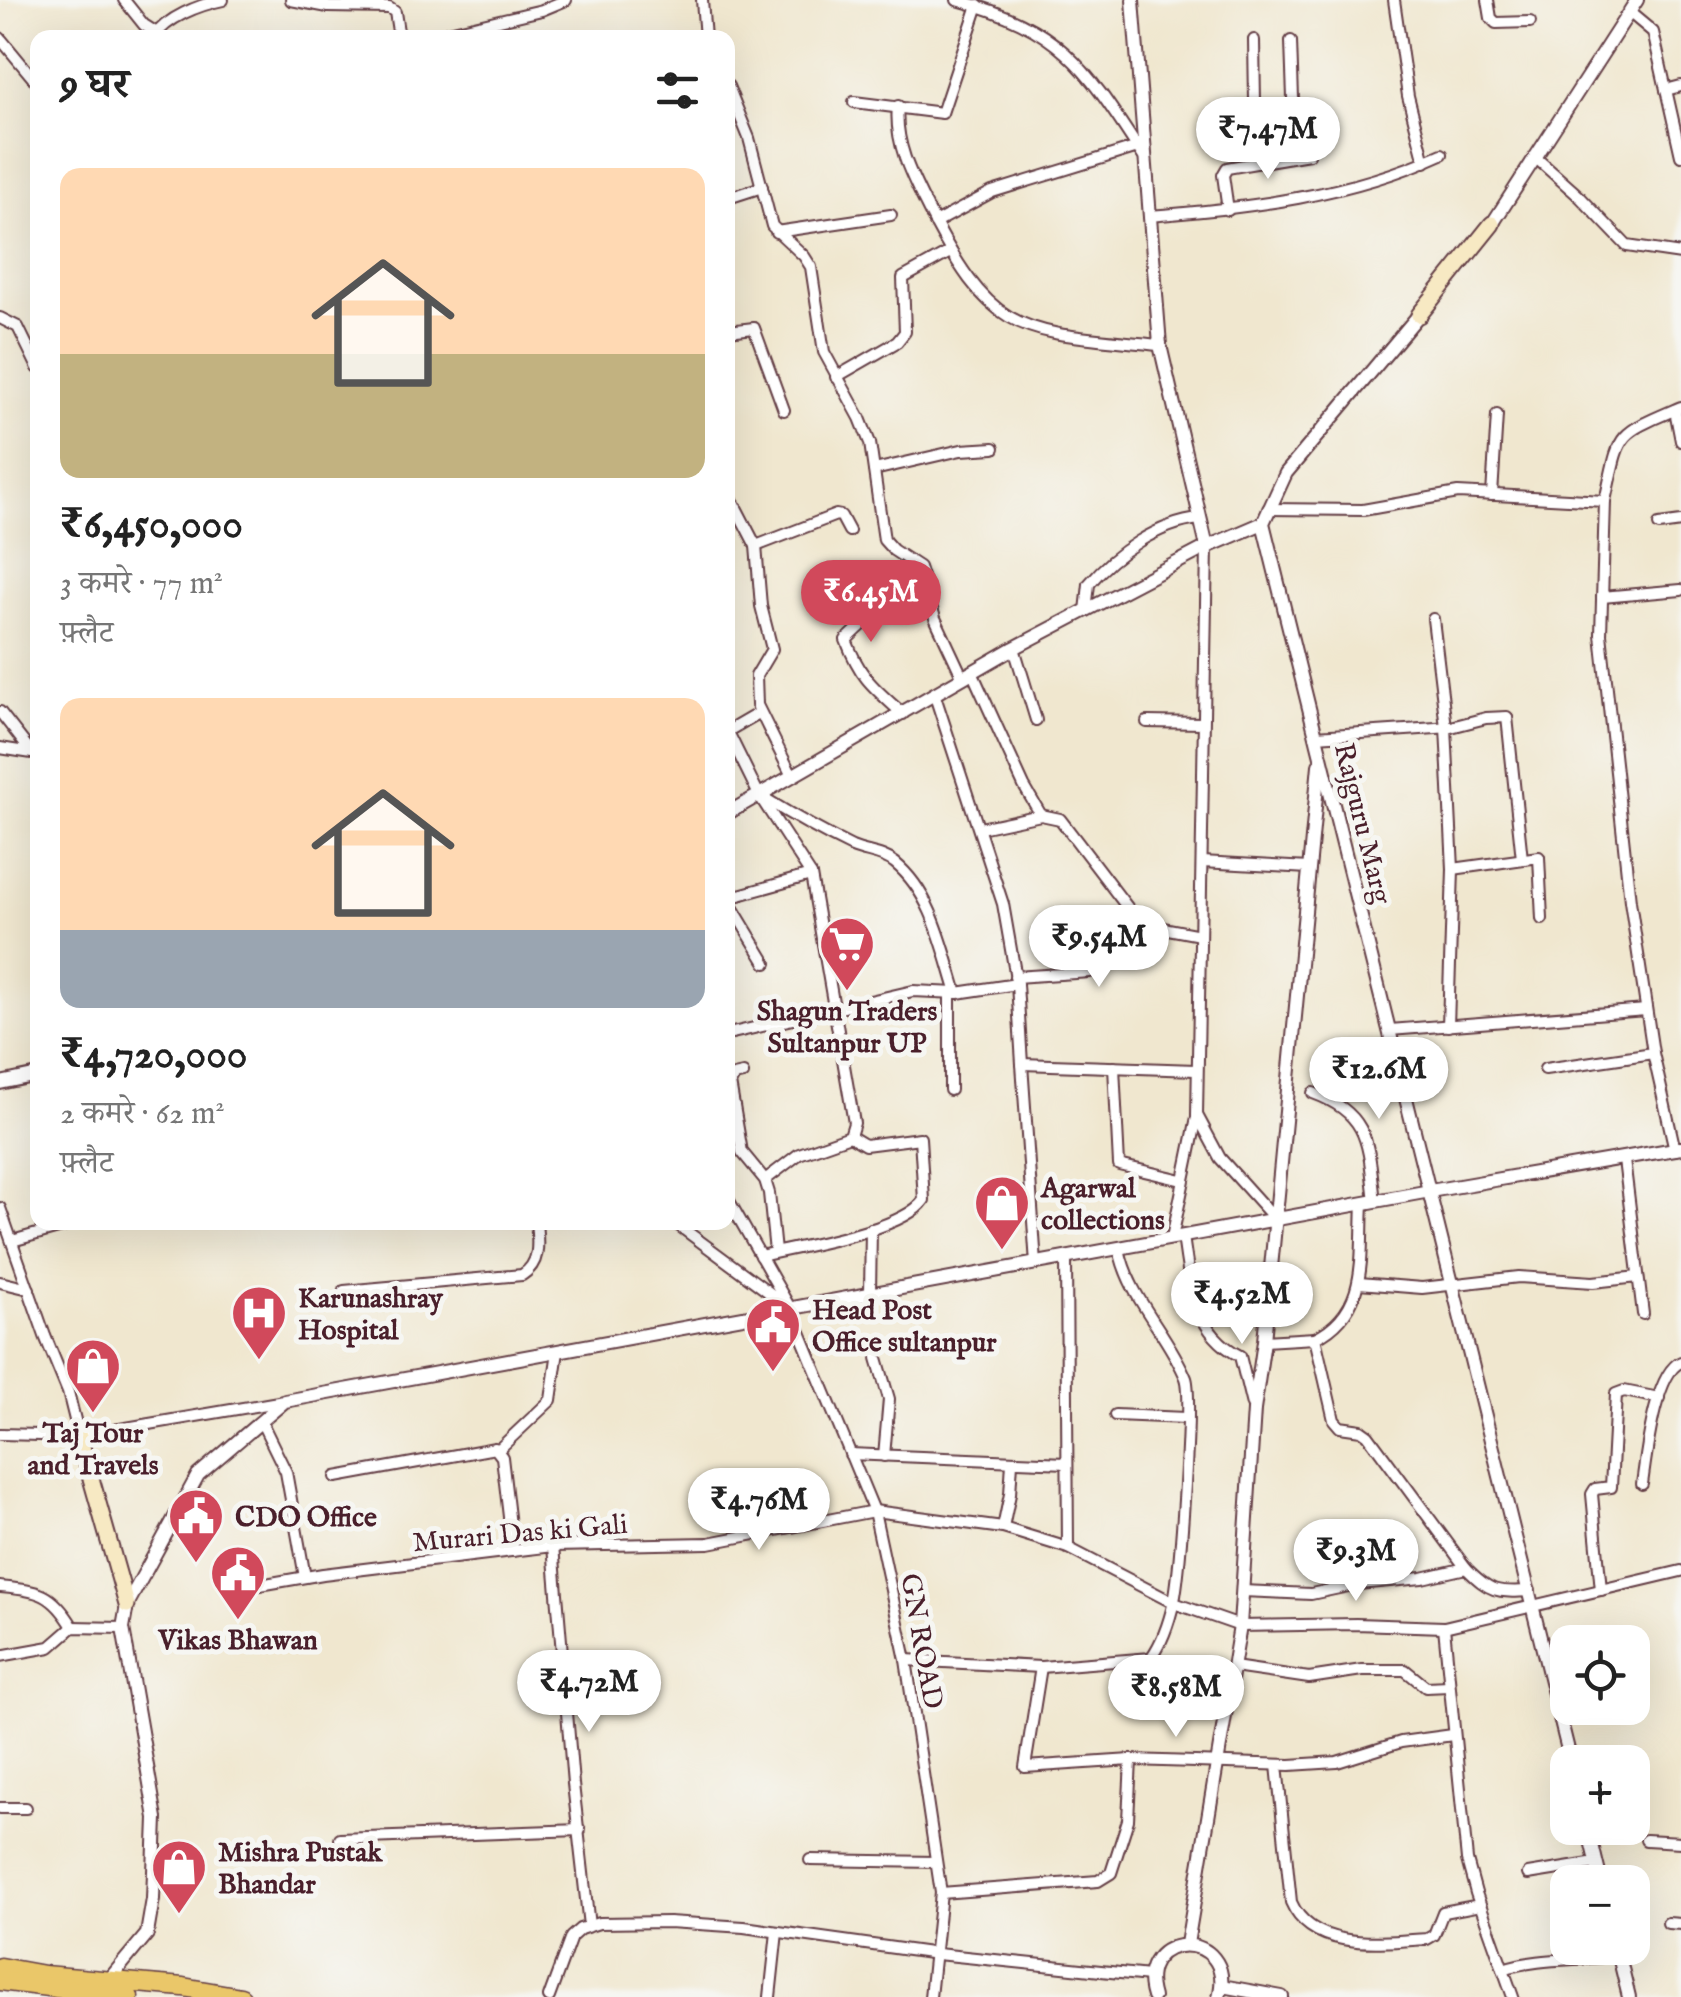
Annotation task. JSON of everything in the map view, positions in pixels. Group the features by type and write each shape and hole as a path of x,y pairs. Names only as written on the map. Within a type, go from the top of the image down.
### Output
{"main road":[{"path":"1419,315 1492,224"},
{"path":"79,1436 127,1604"},
{"path":"0,1967 241,1997"},
{"path":"0,1981 128,1997"}],"street":[{"path":"124,0 149,30"},
{"path":"159,30 166,23 223,0"},
{"path":"291,0 389,8 395,12 398,30"},
{"path":"457,30 542,10 566,0"},
{"path":"702,0 704,30"},
{"path":"957,0 1034,29 1084,68 1141,152"},
{"path":"1134,0 1141,152 1160,345 1207,547 1197,1115 1182,1180 1178,1237 1197,1312 1223,1346 1240,1356 1254,1410"},
{"path":"1394,0 1408,96 1424,162"},
{"path":"1488,0 1491,18 1496,23 1530,22"},
{"path":"854,102 939,114 946,111 978,6"},
{"path":"1492,224 1633,6 1653,32 1681,156"},
{"path":"0,38 30,74"},
{"path":"1254,40 1256,163"},
{"path":"1291,41 1295,156"},
{"path":"1666,90 1681,86"},
{"path":"735,103 768,217 776,232 808,261 824,352 860,418 874,470 884,540 919,567 936,618 1041,815"},
{"path":"898,106 904,158 950,252 988,304 1033,330 1160,345"},
{"path":"935,223 992,192 1141,152"},
{"path":"1228,210 1224,171 1309,154"},
{"path":"1149,216 1275,204 1396,174 1442,154"},
{"path":"1536,157 1627,246 1681,254"},
{"path":"735,196 762,187"},
{"path":"776,232 891,214"},
{"path":"836,377 897,342 905,332 903,278 950,252"},
{"path":"1265,516 1286,473 1419,315"},
{"path":"0,318 18,327 30,352"},
{"path":"735,330 754,328 784,410"},
{"path":"0,1434 79,1436 1678,1149 1646,1010 1601,634 1605,500 1618,443 1630,429 1678,408 1681,441"},
{"path":"1492,495 1497,415"},
{"path":"874,470 961,450 994,448"},
{"path":"735,809 1014,648 1265,516 1363,510 1458,493 1605,500"},
{"path":"735,506 756,546 761,606 772,649 756,676 759,713 792,776"},
{"path":"756,546 836,514 849,530"},
{"name":"Rajguru Marg","path":"1265,516 1316,736 1568,1745"},
{"path":"1086,610 1088,584 1124,553 1174,524 1200,519"},
{"path":"1658,525 1681,522"},
{"path":"849,580 861,626 846,640 856,668 903,714"},
{"path":"1602,597 1681,590"},
{"path":"1433,619 1446,727 1454,870 1448,1026"},
{"path":"1014,648 1036,720"},
{"path":"935,696 1003,904 1016,980 1036,1264"},
{"path":"0,712 30,748"},
{"path":"735,728 759,713"},
{"path":"1316,736 1446,727 1498,716 1509,720 1522,859"},
{"path":"1147,722 1203,723"},
{"path":"735,746 811,875 854,1124 850,1136"},
{"path":"0,748 30,753"},
{"path":"1187,1944 1240,1626 1254,1410 1264,1341 1320,752"},
{"path":"760,794 806,824 860,850 886,856 899,866 928,905 954,994 950,1090"},
{"path":"980,828 1041,815 1060,819 1141,921 1200,936"},
{"path":"1454,870 1536,856 1541,860 1542,919"},
{"path":"1202,862 1309,868"},
{"path":"735,897 811,875"},
{"path":"735,911 766,963"},
{"path":"735,1032 913,991 954,994 1016,980 1090,972 1104,967 1141,921"},
{"path":"1390,1030 1646,1010"},
{"path":"1545,1070 1653,1053"},
{"path":"1022,1064 1196,1070"},
{"path":"1114,1067 1119,1165 1182,1180"},
{"path":"735,1076 743,1074"},
{"path":"0,1083 30,1077"},
{"path":"1264,1341 1315,1338 1328,1332 1347,1313 1359,1283 1369,1202 1369,1153 1359,1126 1338,1102 1313,1093"},
{"path":"735,1112 742,1152 769,1193 775,1252"},
{"path":"1197,1115 1220,1158 1275,1219"},
{"path":"764,1180 799,1154 850,1136"},
{"path":"760,1256 871,1229 921,1205 922,1142 916,1136 865,1145 850,1136"},
{"path":"1624,1160 1642,1314"},
{"path":"0,1208 68,1392 79,1436"},
{"name":"GN ROAD","path":"735,1211 790,1308 874,1511 906,1660 941,1894 930,1997"},
{"path":"870,1294 871,1229"},
{"path":"12,1242 53,1230"},
{"path":"344,1292 522,1275 533,1268 537,1258 536,1230"},
{"path":"685,1230 790,1308"},
{"path":"906,1660 1041,1667 1151,1658 1174,1603 1179,1570 1188,1388 1185,1375 1126,1278 1119,1248"},
{"path":"1066,1258 1068,1548"},
{"path":"1359,1283 1422,1288 1518,1277 1593,1282 1638,1277"},
{"path":"0,1282 29,1289"},
{"path":"1315,1338 1334,1420 1340,1427 1368,1434 1466,1568 1485,1587 1499,1592 1530,1591"},
{"path":"498,1450 551,1400 558,1351"},
{"path":"877,1358 888,1399 884,1456"},
{"path":"1642,1484 1659,1398 1669,1370 1681,1362"},
{"path":"1601,1590 1592,1494 1596,1489 1611,1486 1616,1394 1624,1391 1659,1398"},
{"path":"108,1981 147,1934 153,1899 154,1804 123,1628 127,1604 198,1475 285,1400"},
{"path":"1115,1415 1186,1418"},
{"path":"261,1421 286,1472 305,1577"},
{"path":"336,1477 489,1448 498,1450 513,1550"},
{"path":"850,1454 1068,1463"},
{"path":"1003,1528 1012,1462"},
{"name":"Murari Das ki Gali","path":"260,1585 553,1546 709,1542 874,1511 1003,1528 1068,1548 1174,1603 1240,1626"},
{"path":"553,1546 572,1784 589,1926"},
{"path":"1242,1591 1311,1594 1466,1568"},
{"path":"1240,1626 1444,1627 1681,1571"},
{"path":"0,1587 33,1590 51,1597 73,1627"},
{"path":"0,1656 50,1647 73,1627 123,1628"},
{"path":"1444,1627 1462,1829 1480,1905 1513,1997"},
{"path":"1041,1667 1025,1767 1131,1760 1277,1765 1348,1760 1401,1742 1454,1735"},
{"path":"1234,1668 1309,1678 1362,1670 1405,1670 1426,1687 1449,1686"},
{"path":"941,1894 1098,1881 1110,1873 1128,1820 1131,1760"},
{"path":"1277,1765 1290,1902 1310,1928 1331,1937 1428,1939 1434,1935 1443,1912 1480,1905"},
{"path":"0,1808 26,1808"},
{"path":"340,1839 580,1830"},
{"path":"1650,1840 1681,1842"},
{"path":"1528,1874 1596,1863 1592,1845"},
{"path":"810,1860 936,1862"},
{"path":"549,1997 571,1938 580,1928 670,1922 1149,1976"},
{"path":"1668,1922 1681,1924"},
{"path":"770,1997 776,1932"},
{"path":"1153,1997 1149,1976 1156,1960 1170,1948 1187,1944 1204,1949 1216,1961 1223,1978 1221,1994 1282,1997"},
{"path":"1503,1969 1550,1961"},
{"path":"1621,1965 1629,1997"}],"place":[{"name":"Shagun Traders Sultanpur UP","path":"847,993"},
{"name":"Agarwal collections","path":"1002,1252"},
{"name":"Karunashray Hospital","path":"259,1362"},
{"name":"Head Post Office sultanpur","path":"773,1374"},
{"name":"Taj Tour and Travels","path":"93,1415"},
{"name":"CDO Office","path":"196,1565"},
{"name":"Vikas Bhawan","path":"238,1622"},
{"name":"Mishra Pustak Bhandar","path":"179,1916"}]}
